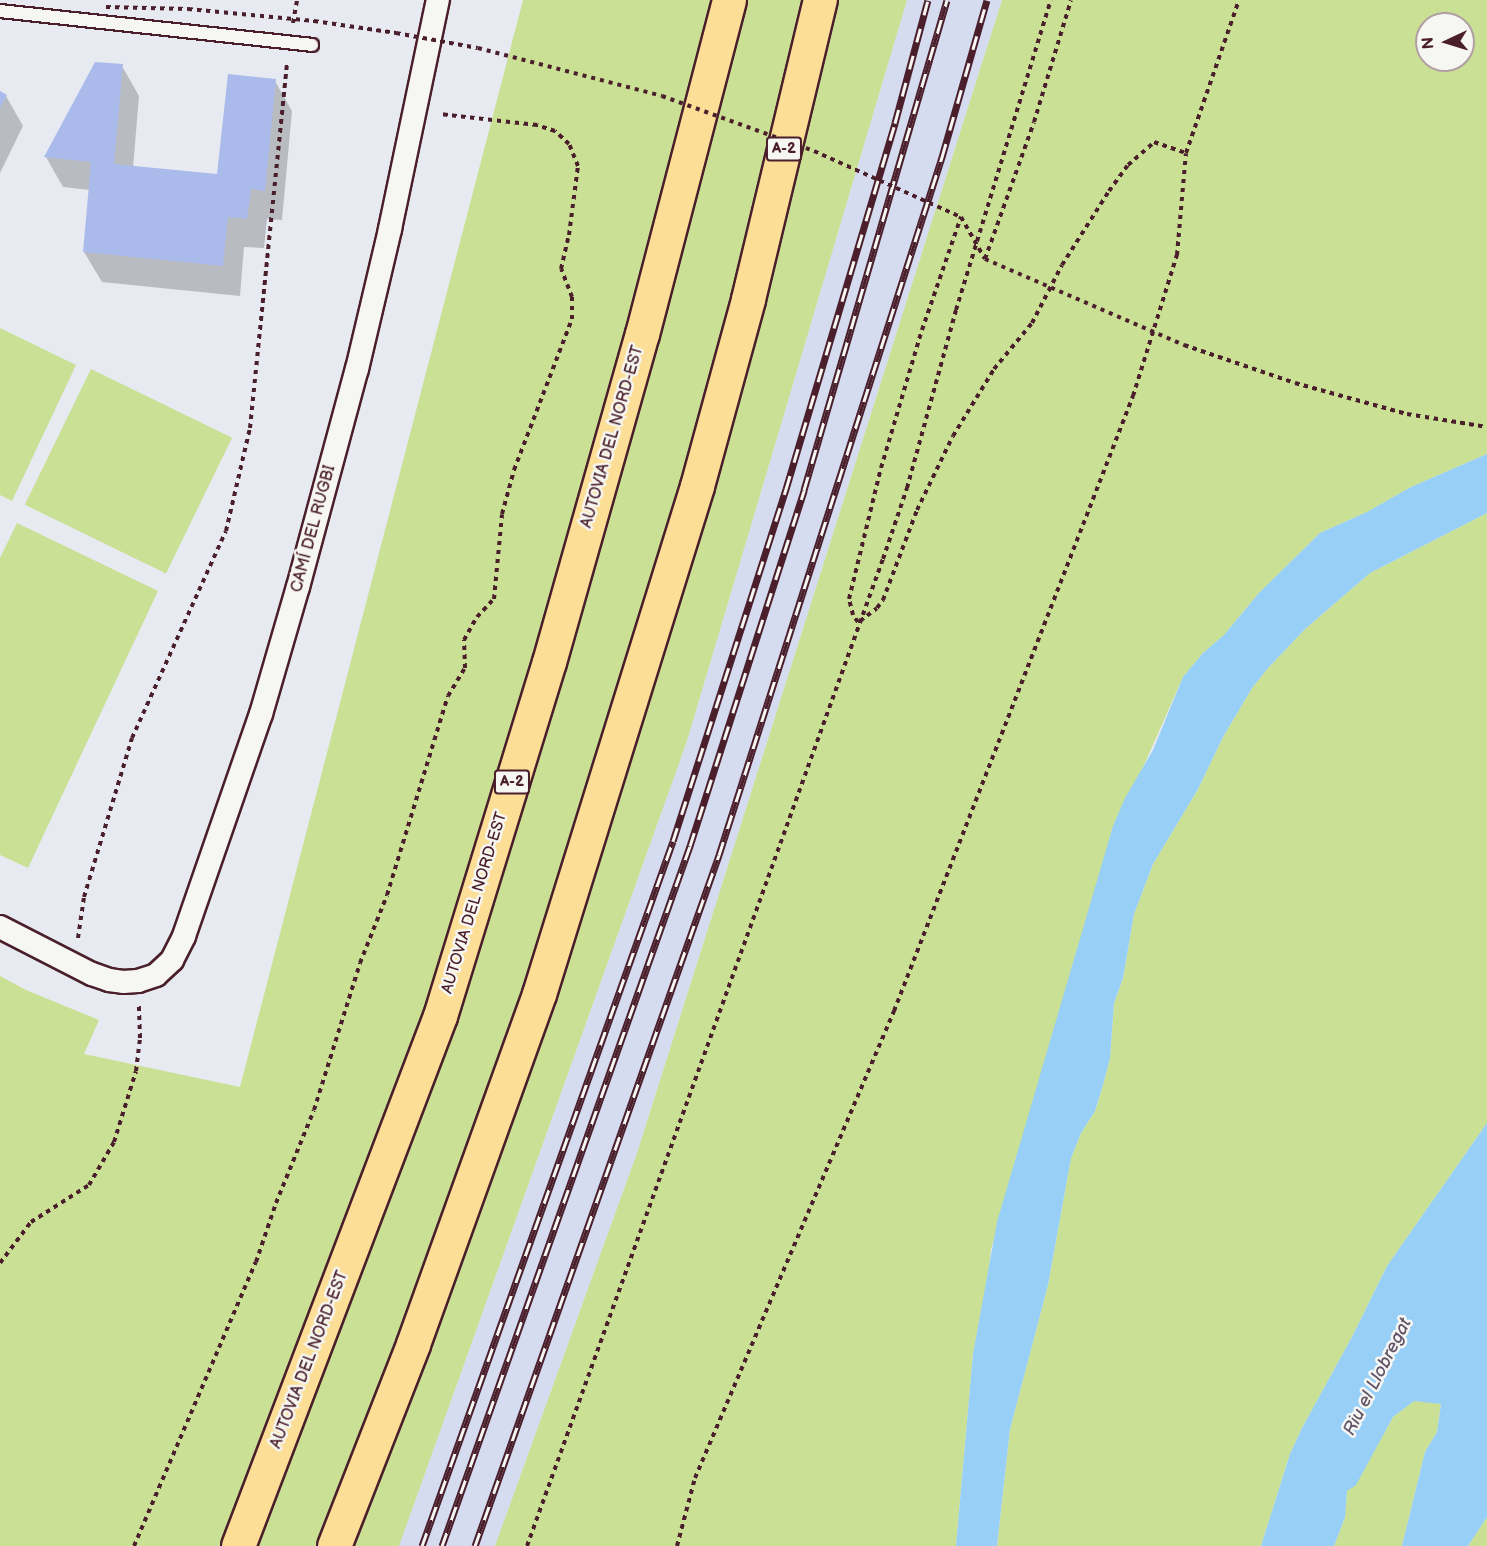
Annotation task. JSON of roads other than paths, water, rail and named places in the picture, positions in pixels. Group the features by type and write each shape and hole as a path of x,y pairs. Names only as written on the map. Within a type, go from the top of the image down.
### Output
{"highway":[{"name":"AUTOVIA DEL NORD-EST","path":"238,1546 440,1016 562,616 642,334 729,0"},
{"name":"A-2","path":"334,1546 413,1344 538,994 697,486 748,299 820,0"}],"street":[{"name":"CAMÍ DEL RUGBI","path":"0,927 92,974 109,980 138,981 156,975 172,960 184,936 261,714 298,587 357,369 438,0"}],"lane":[{"path":"0,10 312,45"}],"water":[{"path":"1487,454 1487,513 1370,573 1305,629 1252,688 1223,737 1198,789 1153,864 1134,914 1123,978 1114,1003 1110,1058 1103,1085 1095,1111 1081,1133 1071,1158 1048,1285 1010,1429 997,1546 956,1546 973,1354 997,1222 1113,826 1125,798 1153,750 1183,677 1203,653 1224,635 1259,593 1320,533 1367,512 1411,487"},
{"name":"Riu el Llobregat","path":"1487,1123 1487,1517 1468,1546 1402,1546 1425,1452 1437,1432 1441,1404 1414,1401 1393,1417 1356,1485 1347,1491 1345,1517 1334,1546 1261,1546 1290,1454 1387,1266"}],"railway":[{"path":"422,1546 673,841 786,489 895,123 928,0"},
{"path":"442,1546 690,846 804,490 947,0"},
{"path":"475,1546 719,855 942,157 987,0"}]}
